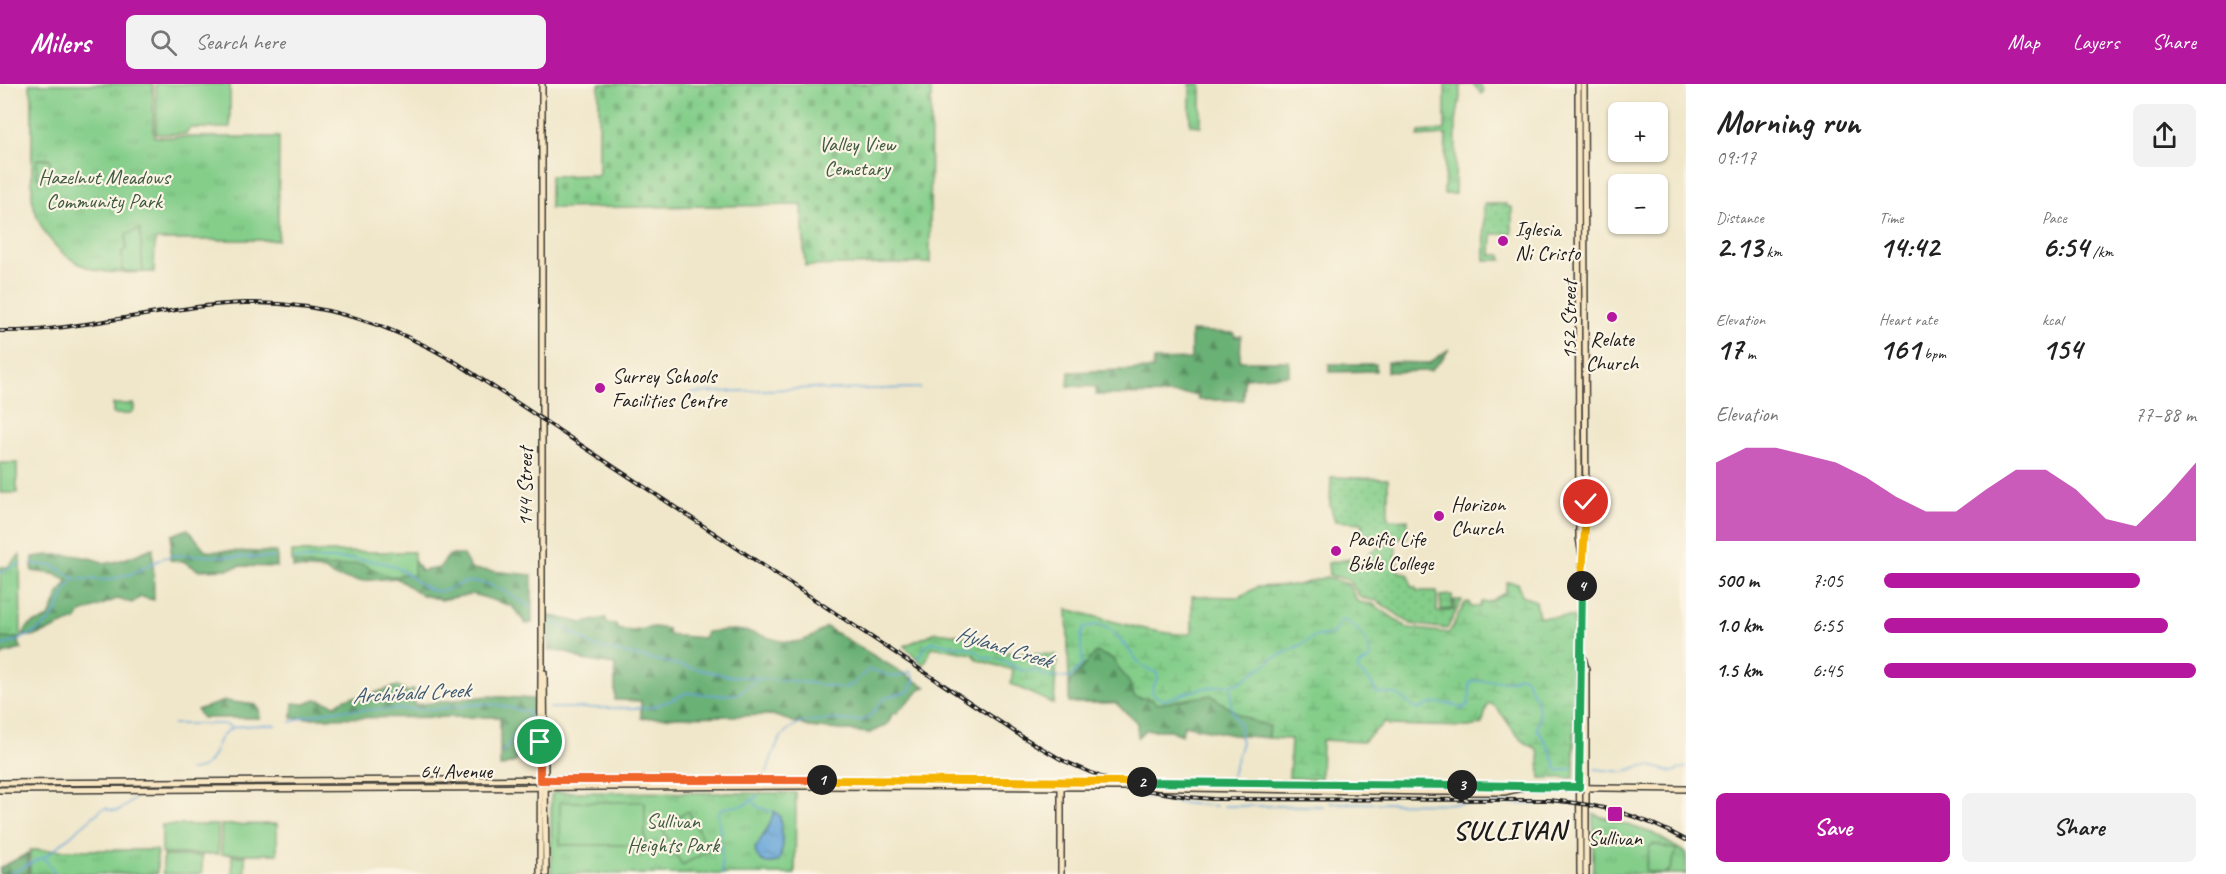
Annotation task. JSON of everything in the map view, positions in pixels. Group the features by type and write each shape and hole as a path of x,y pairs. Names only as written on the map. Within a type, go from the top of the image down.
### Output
{"main road":[{"name":"144 Street","path":"540,874 544,672 542,669 542,84"},
{"name":"152 Street","path":"1578,84 1579,538 1582,556 1582,654 1579,670 1580,874"},
{"name":"152 Street","path":"1582,556 1586,538 1584,84"},
{"name":"152 Street","path":"1582,654 1586,669 1587,874"},
{"path":"435,787 439,784 464,784 477,780"},
{"path":"606,787 616,784 632,784 634,780"},
{"name":"64 Avenue","path":"0,783 678,780 1262,787 1508,784 1522,787 1686,789"},
{"path":"644,787 678,780"},
{"name":"64 Avenue","path":"0,790 1061,784"},
{"path":"1061,784 1061,874"},
{"name":"144 Street","path":"543,788 546,874"}],"green space":[{"name":"Hazelnut Meadows Community Park","path":"29,84 153,84 154,137 279,137 278,240 155,240 154,272 107,272 79,264 67,256 48,237 35,211 32,197 32,97"},
{"path":"156,84 230,84 230,128 190,128 185,134 156,134"},
{"name":"Valley View Cemetary","path":"599,84 931,84 930,263 805,266 802,205 550,208 550,176 599,175"},
{"path":"1190,84 1201,84 1201,126 1190,125"},
{"path":"1445,84 1473,84 1460,85 1456,122 1455,194 1444,194 1446,135 1418,137 1419,132 1445,130"},
{"path":"1473,84 1480,84 1484,91 1482,94"},
{"path":"37,159 50,159 50,177 37,177"},
{"path":"1484,204 1507,204 1507,207 1512,207 1512,234 1492,234 1491,255 1501,255 1502,260 1485,260"},
{"path":"140,229 143,272 122,271 122,251 126,250 126,235"},
{"path":"1191,331 1234,333 1235,337 1241,336 1240,361 1289,361 1289,375 1244,378 1243,400 1198,400 1197,394 1096,395 1096,387 1068,386 1069,372 1153,369 1154,360 1191,359"},
{"path":"1449,349 1431,371 1387,372 1387,362 1429,363"},
{"path":"1329,364 1376,364 1376,371 1329,372"},
{"path":"113,404 134,404 134,410 129,414 113,414"},
{"path":"0,463 17,463 17,493 0,493"},
{"path":"1331,477 1388,479 1388,519 1408,520 1407,537 1390,539 1373,536 1361,533 1362,523 1335,521 1330,505"},
{"path":"188,529 206,551 277,552 277,567 240,566 228,569 198,570 183,561 170,560 172,535"},
{"path":"1389,542 1395,543 1398,571 1409,575 1411,587 1416,587 1417,591 1437,591 1437,612 1454,610 1454,600 1462,600 1447,629 1411,624 1377,601 1361,598 1348,580 1329,575 1328,563 1356,558 1368,560 1370,552"},
{"path":"153,548 154,600 141,597 132,603 117,599 81,613 75,621 42,634 23,635 30,625 49,616 59,593 68,581 54,574 32,571 33,557 69,555 108,563 126,559"},
{"path":"292,552 414,552 414,576 387,575 359,564 330,566 292,562"},
{"path":"294,554 410,554 421,571 439,568 449,555 463,555 471,569 532,575 532,623 526,624 512,606 473,594 441,600 420,594 396,578 360,581 334,577 325,570 293,568"},
{"path":"20,555 21,638 0,638 0,567 8,567"},
{"path":"1326,577 1348,584 1358,602 1373,604 1408,628 1449,633 1465,603 1469,602 1471,607 1480,607 1481,602 1489,602 1505,593 1507,582 1518,583 1522,596 1536,601 1539,617 1574,617 1574,778 1540,778 1539,754 1536,748 1516,734 1492,704 1488,704 1482,724 1469,727 1389,725 1385,722 1363,742 1322,740 1321,779 1289,778 1291,739 1269,738 1270,726 1246,718 1211,695 1157,704 1152,699 1135,697 1129,682 1112,658 1096,652 1069,683 1067,609 1152,630 1184,634 1192,632 1192,596 1240,597 1257,587 1298,585"},
{"path":"1452,595 1452,609 1441,610 1440,596"},
{"path":"547,615 583,623 606,618 606,623 616,624 617,629 633,631 654,627 668,629 669,635 704,638 706,632 735,630 791,642 802,641 826,627 926,687 921,688 897,713 892,714 888,724 870,733 809,727 772,715 641,718 641,701 615,700 615,665 582,660 567,652 548,651"},
{"path":"0,628 11,628 22,649 3,654 0,658"},
{"path":"936,632 975,637 1001,652 1057,655 1054,704 1011,684 1013,670 978,660 973,654 932,647 924,665 904,646"},
{"path":"1095,652 1112,658 1129,682 1135,697 1152,699 1157,704 1211,695 1246,718 1270,726 1269,738 1233,735 1184,725 1182,735 1170,730 1145,730 1138,737 1137,723 1116,703 1069,703 1069,683"},
{"path":"398,686 408,692 414,689 414,705 488,696 534,699 534,741 521,751 515,762 500,767 500,717 292,718 293,703 305,704 317,699 336,705 349,698 365,698"},
{"path":"225,701 256,705 260,718 202,718 197,710"},
{"name":"Sullivan Heights Park","path":"554,792 796,793 795,874 551,874 551,796"},
{"path":"560,802 645,802 645,845 560,845"},
{"path":"688,811 709,851 682,865 661,826"},
{"path":"1593,814 1652,833 1686,853 1686,874 1593,874"},
{"path":"277,824 277,854 221,854 221,825"},
{"path":"162,825 218,825 218,854 162,854"},
{"path":"1653,844 1677,850 1670,870 1663,874 1645,871 1650,846"},
{"path":"30,850 157,850 157,874 30,874"},
{"path":"28,853 28,874 0,874 0,868"},
{"path":"163,856 202,856 202,874 163,874"},
{"path":"232,856 245,856 245,874 232,874"}],"water":[{"path":"774,811 780,816 783,846 779,861 767,863 760,860 755,849 770,824"}],"waterway":[{"path":"691,393 817,388 826,390 920,388"},
{"name":"Hyland Creek","path":"31,564 54,566 76,579 108,580 131,574 163,558 175,555 275,558"},
{"name":"Hyland Creek","path":"294,559 355,559 379,562 397,567 424,587 436,591 444,591 467,582 484,583 500,589 531,607"},
{"name":"Hyland Creek","path":"0,573 21,563"},
{"path":"0,646 25,637 49,621 59,607 67,588 76,579"},
{"name":"Hyland Creek","path":"552,620 596,647 729,676 844,688 853,684 868,670 895,676 910,671 915,680 908,692 885,698 873,713 863,720 809,721 790,728 777,744 767,772"},
{"name":"Hyland Creek","path":"917,659 932,642 971,648 984,657 1004,661 1023,671 1036,670 1046,677 1070,678 1082,664 1081,636 1084,627 1098,625 1111,629 1142,666 1157,673 1158,678 1152,691 1155,696 1164,700 1199,689 1239,683 1274,658 1313,637 1333,634 1339,622 1345,620 1360,632 1368,646 1370,659 1358,666 1358,671 1369,680 1377,693 1397,694 1417,710 1433,703 1452,704 1461,709 1468,705 1469,685 1472,681 1510,681 1519,676 1525,677 1536,700 1540,717 1537,728 1550,750 1557,770 1571,768"},
{"name":"Archibald Creek","path":"549,708 648,708 686,693 738,694 758,679"},
{"path":"1231,686 1231,708 1240,727 1241,745 1232,775"},
{"name":"Archibald Creek","path":"291,722 333,710 435,709 479,704 499,705 532,713"},
{"path":"502,753 532,713"},
{"path":"173,724 223,724 232,727"},
{"name":"Archibald Creek","path":"188,770 199,769 206,765 225,732 237,727 276,725"},
{"name":"Hyland Creek","path":"1595,769 1624,772 1640,766 1650,766 1672,772 1686,767"},
{"path":"722,874 719,811 723,808 744,805 758,796"},
{"path":"1139,796 1216,806"},
{"name":"Archibald Creek","path":"10,874 49,854 102,809 117,811 134,799"},
{"path":"752,800 758,807 773,812"},
{"path":"1330,803 1539,804"},
{"path":"1224,806 1323,806"},
{"path":"44,858 56,874"}],"railway":[{"path":"0,331 59,328 197,307 245,303 301,306 355,318 407,337 457,363 1021,736 1062,760 1101,777 1133,788 1213,799 1548,800 1567,802 1585,804 1636,817 1686,840"}],"place":[{"name":"Iglesia Ni Cristo","path":"1503,241"},
{"name":"Relate Church","path":"1612,317"},
{"name":"Surrey Schools Facilities Centre","path":"600,388"},
{"name":"Horizon Church","path":"1439,516"},
{"name":"Pacific Life Bible College","path":"1336,551"},
{"name":"Sullivan","path":"1615,814"}],"district":[{"name":"SULLIVAN","path":"1510,830"}],"route":[{"path":"540,742 540,780 1508,784 1522,787 1579,787 1579,670 1582,654 1582,556 1586,538 1586,502"}]}
